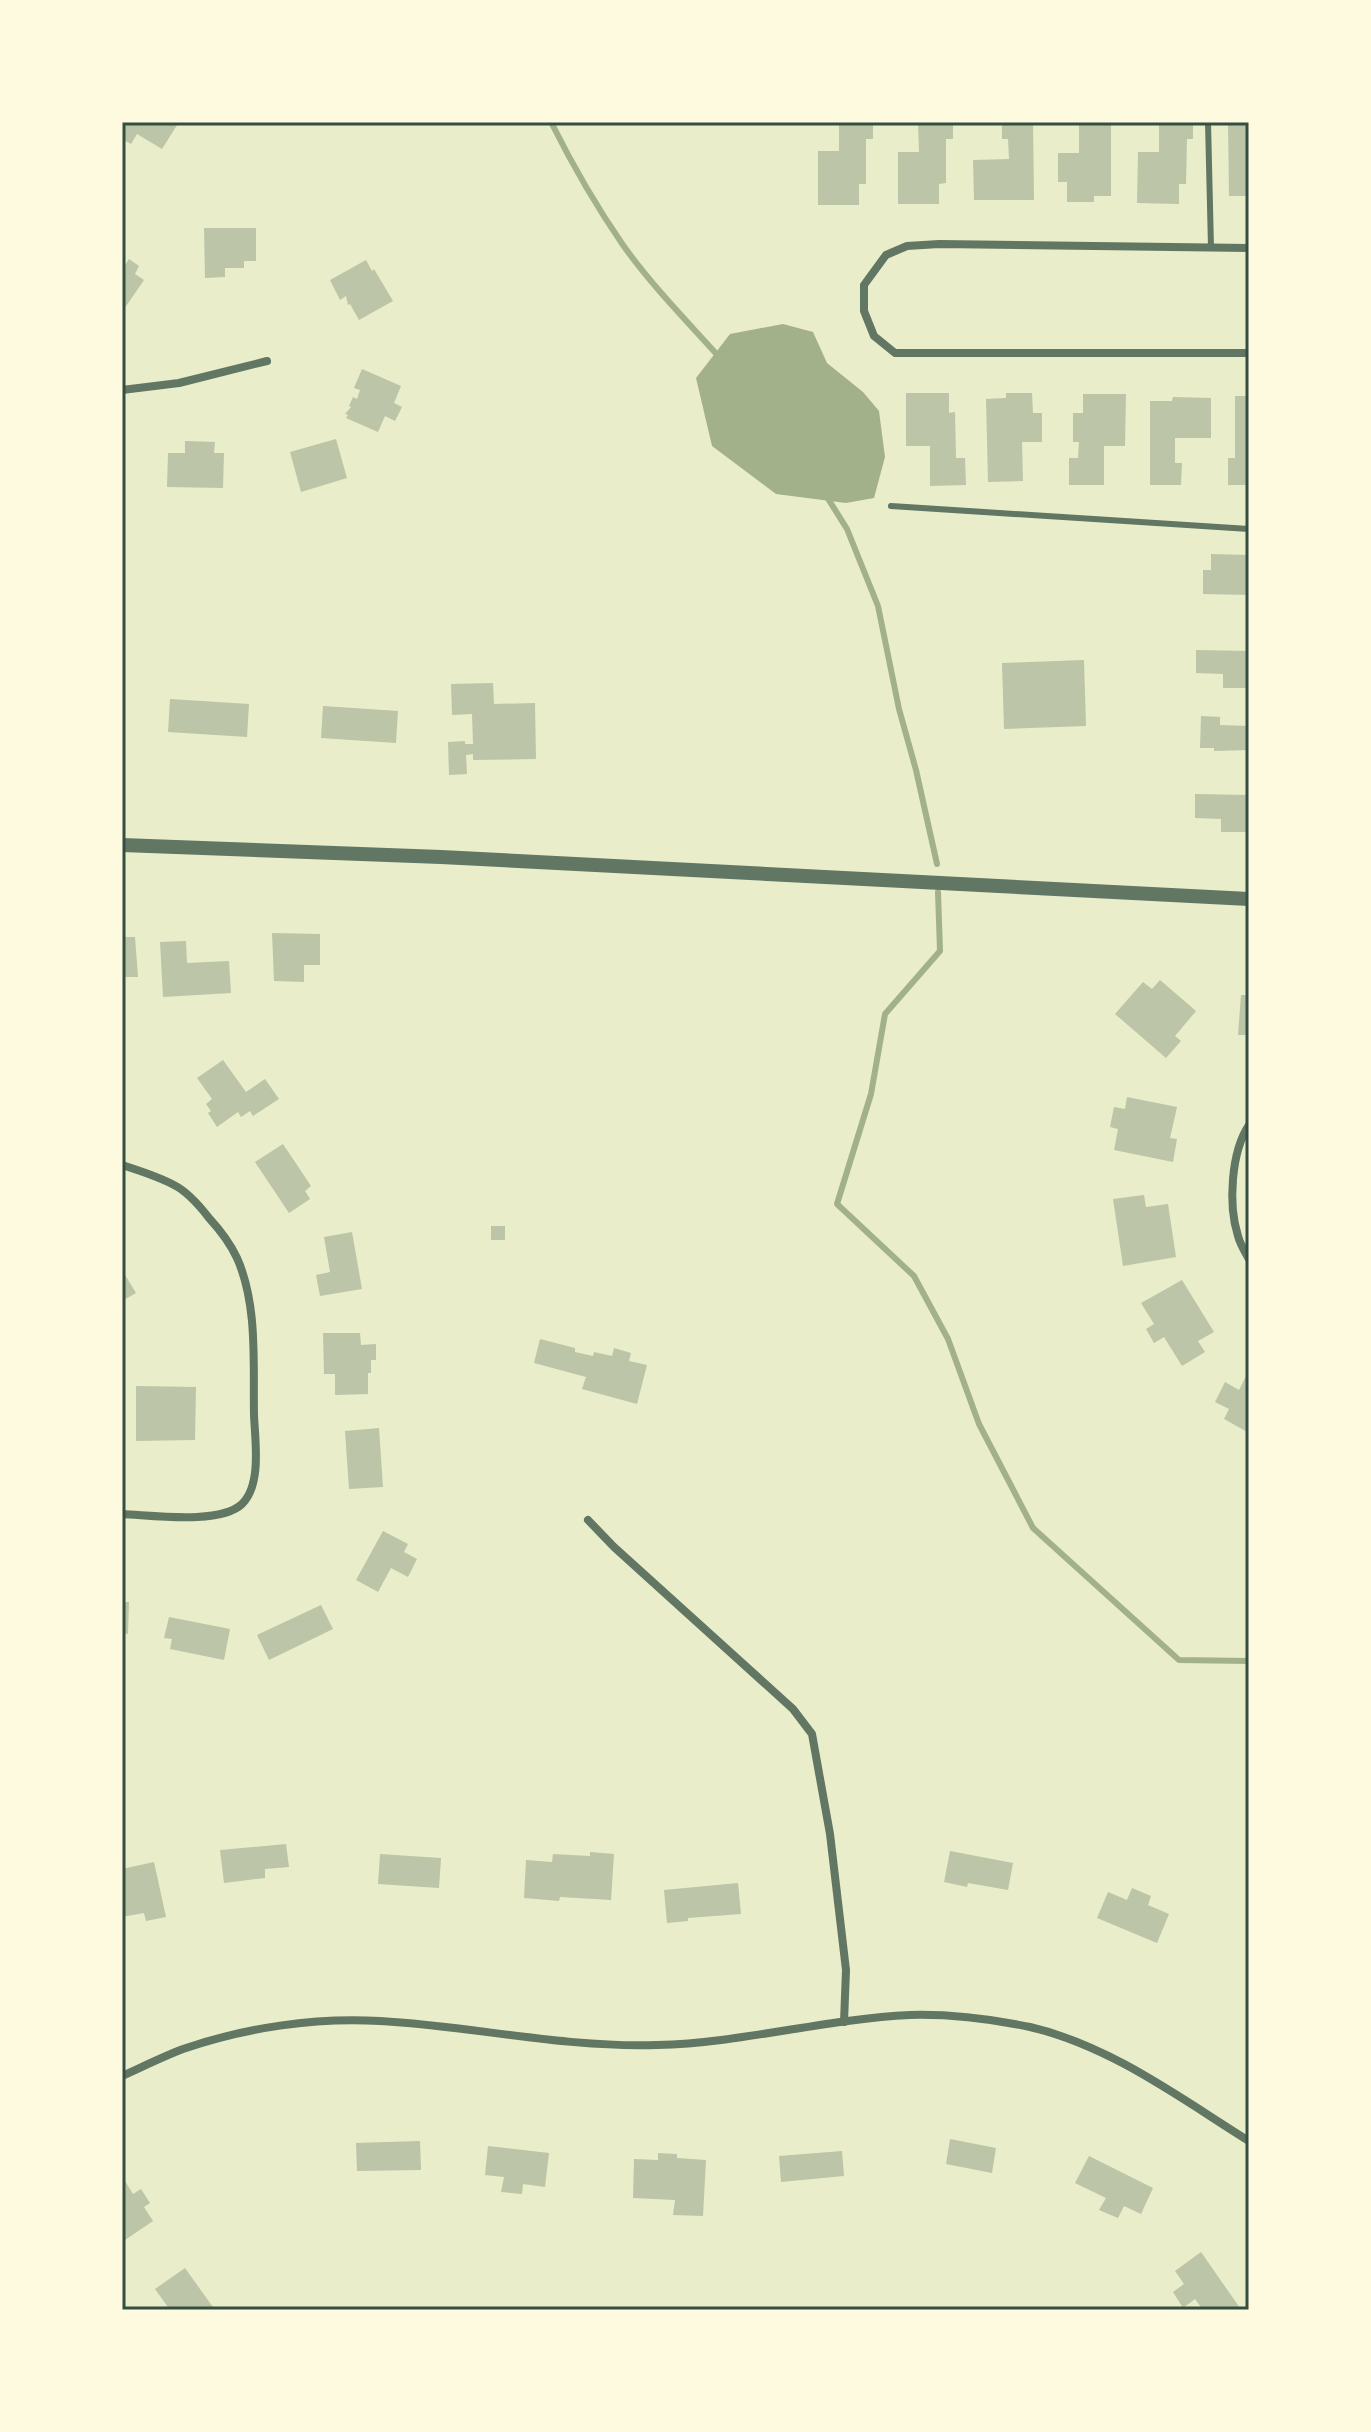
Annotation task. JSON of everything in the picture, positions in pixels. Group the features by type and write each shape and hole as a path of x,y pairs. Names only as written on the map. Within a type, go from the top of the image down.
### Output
{"street":[{"path":"1249,248 907,246 886,255 864,285 864,311 874,336 895,353 1249,353"},
{"path":"122,390 179,383 267,361"},
{"path":"122,845 441,857 1249,899"},
{"path":"1249,1125 1237,1149 1232,1198 1238,1236 1249,1259"},
{"path":"122,1165 177,1186 198,1204 227,1239 238,1260 249,1297 256,1466 247,1497 231,1511 196,1516 122,1514"},
{"path":"588,1520 793,1709 812,1734 830,1834 846,1970 844,2022"},
{"path":"122,2076 184,2049 257,2030 322,2021 379,2020 582,2043 655,2046 732,2040 909,2015 967,2017 1031,2028 1086,2046 1138,2071 1249,2141"}],"lane":[{"path":"1208,122 1211,248"},
{"path":"891,506 1249,529"}],"shaded area":[{"path":"783,324 813,332 827,363 863,392 879,411 885,457 874,498 846,503 776,494 712,446 696,378 730,334"}],"building":[{"path":"122,122 179,122 162,149 137,134 131,144 122,139"},
{"path":"839,122 873,122 873,139 866,139 866,184 859,184 859,205 818,205 818,151 839,151"},
{"path":"918,122 953,122 953,139 946,139 946,183 939,184 939,204 898,204 898,152 919,152"},
{"path":"1002,122 1033,122 1034,200 974,200 973,160 1009,159 1008,139 1002,139"},
{"path":"1079,122 1111,122 1111,196 1094,196 1094,202 1067,202 1067,182 1058,182 1058,153 1079,153"},
{"path":"1159,122 1193,122 1193,139 1187,139 1186,184 1179,184 1179,204 1137,203 1138,152 1159,152"},
{"path":"1228,122 1249,122 1249,196 1229,196"},
{"path":"204,228 256,228 256,261 244,261 244,268 225,268 225,277 205,278"},
{"path":"129,259 139,266 135,274 144,280 122,312 122,263 125,265"},
{"path":"366,260 393,301 359,320 348,305 346,296 340,300 330,280"},
{"path":"362,369 401,386 394,403 402,407 395,421 385,416 378,432 346,418 353,397 357,399 360,390 354,388"},
{"path":"906,393 949,393 949,413 955,412 956,458 965,458 966,485 930,486 930,446 906,446"},
{"path":"1006,393 1032,393 1033,413 1042,413 1042,442 1022,442 1023,481 988,482 986,399 1006,398"},
{"path":"1083,394 1126,394 1125,446 1104,446 1104,485 1069,485 1069,458 1078,458 1079,442 1073,442 1073,413 1083,413"},
{"path":"1235,396 1249,396 1249,485 1228,485 1228,458 1235,458"},
{"path":"1173,397 1211,398 1211,438 1175,438 1175,463 1182,463 1181,485 1150,485 1150,401 1172,401"},
{"path":"336,439 347,478 301,492 290,452"},
{"path":"185,441 215,442 214,453 224,453 223,488 167,487 168,453 185,453"},
{"path":"1211,554 1249,555 1249,595 1203,594 1203,570 1211,570"},
{"path":"1196,650 1249,651 1249,688 1223,688 1223,674 1196,673"},
{"path":"1084,660 1086,726 1004,729 1002,663"},
{"path":"493,683 494,704 535,703 536,759 473,760 473,754 466,755 467,774 449,775 448,742 473,744 472,714 452,715 451,684"},
{"path":"170,699 249,704 247,737 168,732"},
{"path":"323,706 398,711 396,743 321,738"},
{"path":"1201,716 1220,717 1220,725 1249,726 1249,750 1214,751 1214,748 1200,748"},
{"path":"1195,794 1249,795 1249,832 1221,832 1221,819 1195,818"},
{"path":"272,933 320,934 320,965 304,965 304,982 274,981"},
{"path":"122,937 135,937 138,977 122,977"},
{"path":"186,941 187,963 229,961 231,993 163,997 160,942"},
{"path":"1160,980 1196,1011 1175,1036 1181,1041 1166,1058 1115,1014 1143,982 1152,989"},
{"path":"1241,995 1249,995 1249,1035 1238,1035"},
{"path":"223,1060 246,1092 265,1079 279,1099 253,1116 250,1111 241,1117 238,1112 217,1127 206,1104 212,1099 197,1078"},
{"path":"1127,1097 1177,1107 1170,1138 1177,1139 1173,1162 1114,1150 1118,1129 1110,1127 1114,1107 1125,1109"},
{"path":"283,1144 311,1186 305,1191 310,1199 289,1213 255,1162"},
{"path":"1144,1195 1146,1207 1168,1204 1176,1257 1123,1266 1113,1199"},
{"path":"491,1226 505,1226 505,1240 491,1240"},
{"path":"352,1232 362,1289 320,1296 316,1275 330,1272 324,1237"},
{"path":"122,1270 136,1293 122,1301"},
{"path":"1182,1280 1214,1332 1198,1341 1205,1352 1182,1366 1164,1337 1154,1343 1146,1329 1154,1324 1141,1303"},
{"path":"323,1333 360,1333 361,1345 376,1344 376,1360 371,1360 371,1373 368,1373 368,1394 335,1395 335,1374 324,1374"},
{"path":"540,1339 593,1356 594,1352 612,1356 614,1348 631,1353 629,1361 647,1365 637,1404 582,1389 586,1377 534,1363"},
{"path":"1246,1376 1249,1377 1249,1433 1224,1419 1229,1409 1215,1402 1225,1382 1239,1390"},
{"path":"136,1386 196,1387 195,1440 136,1441"},
{"path":"379,1428 383,1487 349,1489 345,1431"},
{"path":"383,1531 408,1544 404,1552 417,1559 408,1577 391,1568 378,1592 356,1580"},
{"path":"122,1602 129,1602 128,1634 122,1633"},
{"path":"321,1605 333,1629 269,1660 257,1635"},
{"path":"169,1617 230,1629 224,1660 170,1649 172,1639 164,1638"},
{"path":"286,1844 289,1867 265,1869 265,1878 224,1883 220,1850"},
{"path":"950,1851 1013,1863 1008,1890 944,1882"},
{"path":"590,1852 614,1854 611,1900 524,1898 526,1860 552,1862 553,1854 590,1856"},
{"path":"380,1854 441,1858 439,1888 378,1884"},
{"path":"154,1862 166,1917 146,1921 144,1913 122,1917 122,1869"},
{"path":"738,1883 741,1914 688,1918 688,1921 667,1923 664,1890"},
{"path":"1132,1888 1151,1896 1148,1905 1169,1914 1157,1943 1097,1918 1108,1892 1127,1900"},
{"path":"950,2139 996,2148 992,2173 946,2164"},
{"path":"420,2141 421,2170 357,2171 356,2143"},
{"path":"488,2146 549,2153 545,2187 523,2184 522,2194 501,2192 504,2177 485,2175"},
{"path":"842,2151 844,2176 781,2182 779,2156"},
{"path":"658,2153 706,2160 703,2216 673,2215 675,2200 633,2198 634,2159 658,2160"},
{"path":"1089,2156 1153,2188 1141,2214 1124,2206 1118,2218 1099,2210 1106,2198 1075,2183"},
{"path":"122,2176 133,2194 141,2189 150,2203 144,2207 153,2221 125,2240 122,2236"},
{"path":"1201,2252 1240,2308 1203,2310 1195,2299 1183,2308 1173,2292 1184,2284 1175,2271"},
{"path":"185,2268 215,2310 170,2310 155,2289"}],"waterway":[{"path":"551,122 585,185 623,245 720,358"},
{"path":"827,497 847,529 878,606 899,709 937,864"},
{"path":"938,892 940,951 885,1014 871,1094 837,1204 914,1276 948,1339 979,1424 1033,1528 1179,1660 1249,1661"}]}
